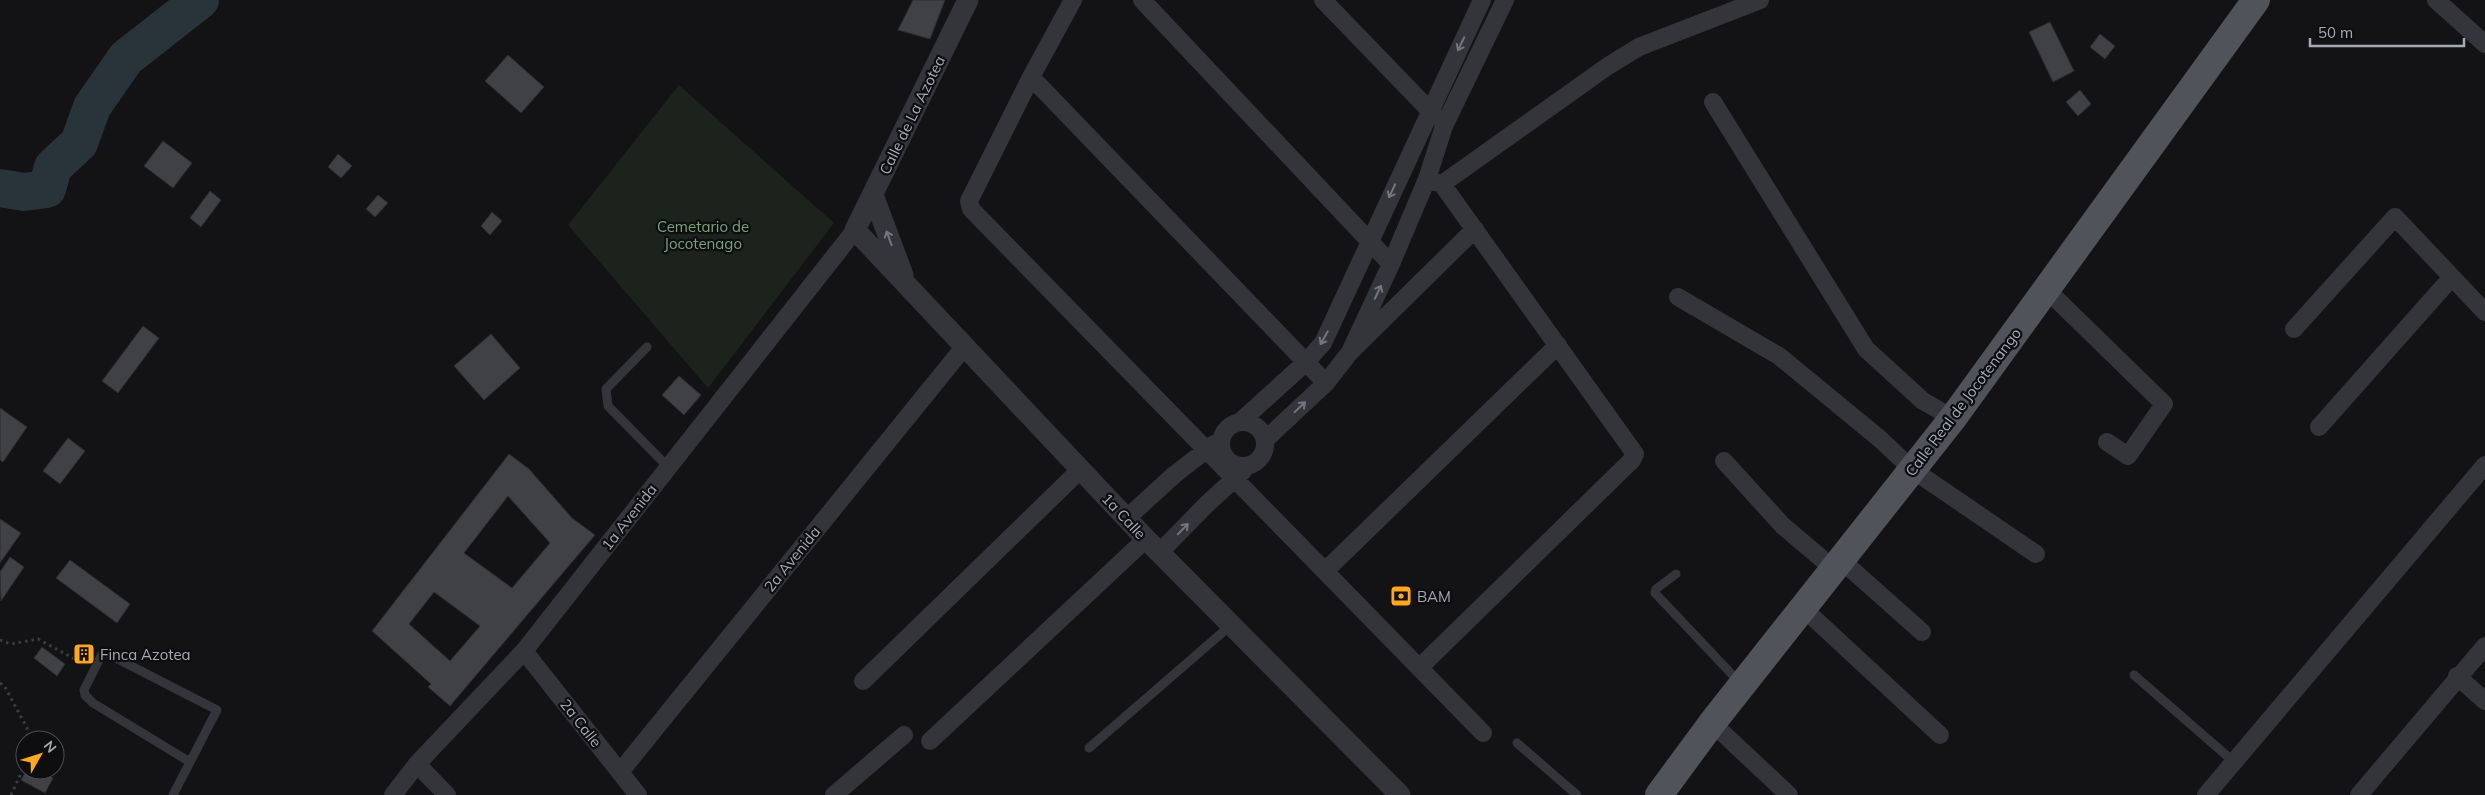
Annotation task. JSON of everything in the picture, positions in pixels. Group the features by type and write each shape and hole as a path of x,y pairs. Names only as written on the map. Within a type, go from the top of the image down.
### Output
{"main road":[{"name":"Calle Real de Jocotenango","path":"1659,795 1712,723 1743,687 1953,418 2256,0"}],"street":[{"name":"Calle de La Azotea","path":"855,230 968,0"},
{"path":"1073,0 1031,77 969,201 971,209 1483,733"},
{"path":"1142,0 1391,264"},
{"path":"1324,0 1444,126"},
{"path":"1127,518 1174,475 1222,439 1228,428 1240,422 1306,362 1323,342 1429,110 1482,0"},
{"path":"1350,352 1391,264 1434,182 1444,126 1505,0"},
{"path":"1434,182 1638,47 1716,6 1760,0"},
{"path":"2436,0 2485,44"},
{"path":"1031,77 1326,383"},
{"path":"1713,102 1866,349 1923,401 1953,418"},
{"path":"1420,668 1632,460 1635,454 1475,230 1434,182"},
{"path":"873,195 905,282"},
{"path":"2294,329 2396,217 2485,312"},
{"name":"1a Calle","path":"855,230 1152,546 1400,795"},
{"name":"1a Avenida","path":"393,795 417,764 524,650 855,230"},
{"path":"1265,440 1326,383 1350,352 1475,230"},
{"path":"2319,426 2452,277"},
{"path":"2046,289 2164,404 2128,456 2107,442"},
{"path":"1678,297 1779,356 1880,439 1913,470 2036,554"},
{"path":"1325,572 1558,345"},
{"name":"2a Avenida","path":"620,772 965,346"},
{"path":"930,741 1152,546 1260,459 1264,453 1265,440 1259,428 1247,422 1240,422"},
{"path":"1222,439 1222,452 1230,463 1243,467 1250,466"},
{"path":"1724,461 1783,526 1837,565 1922,632"},
{"path":"2206,795 2485,465"},
{"path":"863,681 1080,470"},
{"path":"1803,608 1940,735"},
{"path":"2359,795 2457,676 2485,646"},
{"name":"2a Calle","path":"524,650 638,795"},
{"path":"2457,676 2485,702"},
{"path":"1712,723 1789,795"},
{"path":"834,795 904,735"},
{"path":"417,764 447,795"}],"lane":[{"path":"647,347 606,389 606,399 614,414 668,467"},
{"path":"1676,574 1656,589 1655,593 1743,687"},
{"path":"1089,748 1231,625"},
{"path":"173,795 217,710 106,653 98,657 84,690 89,699 190,762"},
{"path":"2134,675 2234,762"},
{"path":"1517,743 1577,795"}],"path":[{"path":"0,640 11,644 38,639 94,669"},
{"path":"0,683 5,687 27,730"},
{"path":"11,795 18,780"}],"green space":[{"name":"Cemetario de Jocotenago","path":"679,85 834,223 708,388 568,225"}],"building":[{"path":"913,0 945,0 930,39 898,30"},
{"path":"2050,22 2074,71 2053,82 2029,32"},
{"path":"2100,34 2115,46 2105,59 2090,47"},
{"path":"508,55 544,87 521,113 485,81"},
{"path":"2080,90 2091,104 2078,116 2066,102"},
{"path":"163,141 192,163 173,188 144,166"},
{"path":"338,154 352,166 341,178 328,167"},
{"path":"210,191 221,200 201,227 190,218"},
{"path":"378,195 388,203 375,217 366,209"},
{"path":"492,212 502,221 490,235 481,226"},
{"path":"143,326 159,338 118,393 102,381"},
{"path":"491,334 520,368 484,400 454,366"},
{"path":"679,376 701,395 684,415 662,395"},
{"path":"0,408 27,427 3,462 0,460"},
{"path":"68,438 85,451 60,484 43,471"},
{"path":"509,454 529,469 572,518 595,535 450,706 428,687 431,684 372,631","holes":["508,496 550,543 512,588 464,553","434,592 480,626 450,661 409,624"]},
{"path":"0,519 21,533 0,563"},
{"path":"10,557 24,567 1,601 0,572"},
{"path":"70,560 130,604 117,623 56,578"},
{"path":"42,647 65,664 57,676 34,658"},
{"name":"Finca Azotea","path":"80,648 91,653 87,661 77,656"},
{"path":"21,780 52,780 45,793"}],"waterway":[{"path":"0,188 24,192 47,189 53,167 79,143 92,107 126,58 200,0"}],"place":[{"name":"BAM","path":"1401,596"},
{"name":"Finca Azotea","path":"84,654"}]}
